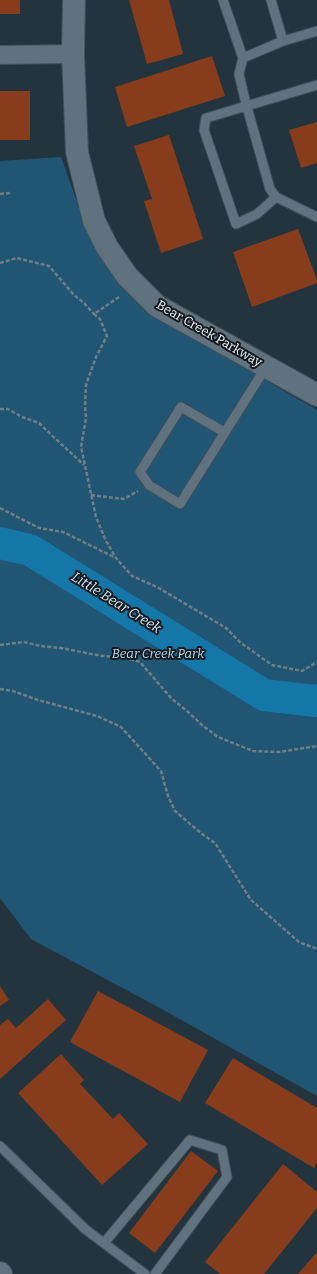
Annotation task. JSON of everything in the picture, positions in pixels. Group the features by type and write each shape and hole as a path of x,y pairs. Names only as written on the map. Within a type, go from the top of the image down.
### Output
{"street":[{"name":"Bear Creek Parkway","path":"74,0 73,54 77,152 94,221 107,247 136,286 157,306 317,395"},
{"path":"0,55 73,54"}],"lane":[{"path":"223,0 243,58 239,74 246,106 270,189 276,198 317,217"},
{"path":"271,0 283,40"},
{"path":"243,58 283,40 317,30"},
{"path":"276,198 256,214 236,224 204,130 206,118 317,85"},
{"path":"224,432 181,407 140,472 149,485 180,504 224,432 266,368"},
{"path":"104,1243 190,1140 222,1150 227,1177 155,1274"},
{"path":"0,1146 85,1229 145,1274"}],"path":[{"path":"0,194 10,193"},
{"path":"0,263 17,258 50,266 74,295 84,302 100,320 107,336 96,357 86,385 86,418 81,447 96,517 106,541 116,558 132,576 178,598 226,628 241,643 272,665 302,671 317,662"},
{"path":"94,314 136,286"},
{"path":"0,409 8,409 22,417 39,422 84,465"},
{"path":"91,495 124,499 149,485"},
{"path":"0,508 39,528 63,532 116,558"},
{"path":"0,645 24,642 102,656 123,657 140,662 171,698 218,737 253,751 279,752 317,746"},
{"path":"0,689 13,691 38,700 97,716 121,727 161,771 168,796 175,811 215,843 251,900 299,942 317,949"}],"green space":[{"name":"Bear Creek Park","path":"61,157 85,224 112,271 144,310 317,410 317,1096 160,1008 31,939 0,898 0,161"}],"building":[{"path":"0,0 20,0 20,14 0,14"},
{"path":"129,0 169,0 183,54 147,64"},
{"path":"212,56 225,96 127,127 115,87"},
{"path":"0,91 30,91 30,140 0,140"},
{"path":"317,122 317,163 301,168 289,130"},
{"path":"169,135 203,239 161,253 144,201 152,199 134,146"},
{"path":"298,229 317,283 252,307 233,252"},
{"path":"0,986 9,1000 0,1006"},
{"path":"98,991 208,1050 180,1102 70,1042"},
{"path":"48,999 66,1020 0,1079 0,1025 8,1019 16,1028"},
{"path":"61,1054 84,1080 80,1084 113,1119 119,1113 148,1144 102,1185 18,1093"},
{"path":"233,1058 317,1108 317,1162 314,1168 205,1103"},
{"path":"191,1151 218,1171 155,1253 129,1233"},
{"path":"283,1164 317,1192 317,1208 264,1274 220,1274 205,1262"},
{"path":"317,1252 317,1274 298,1274"}],"waterway":[{"name":"Little Bear Creek","path":"0,543 30,550 264,695 317,700"}]}
